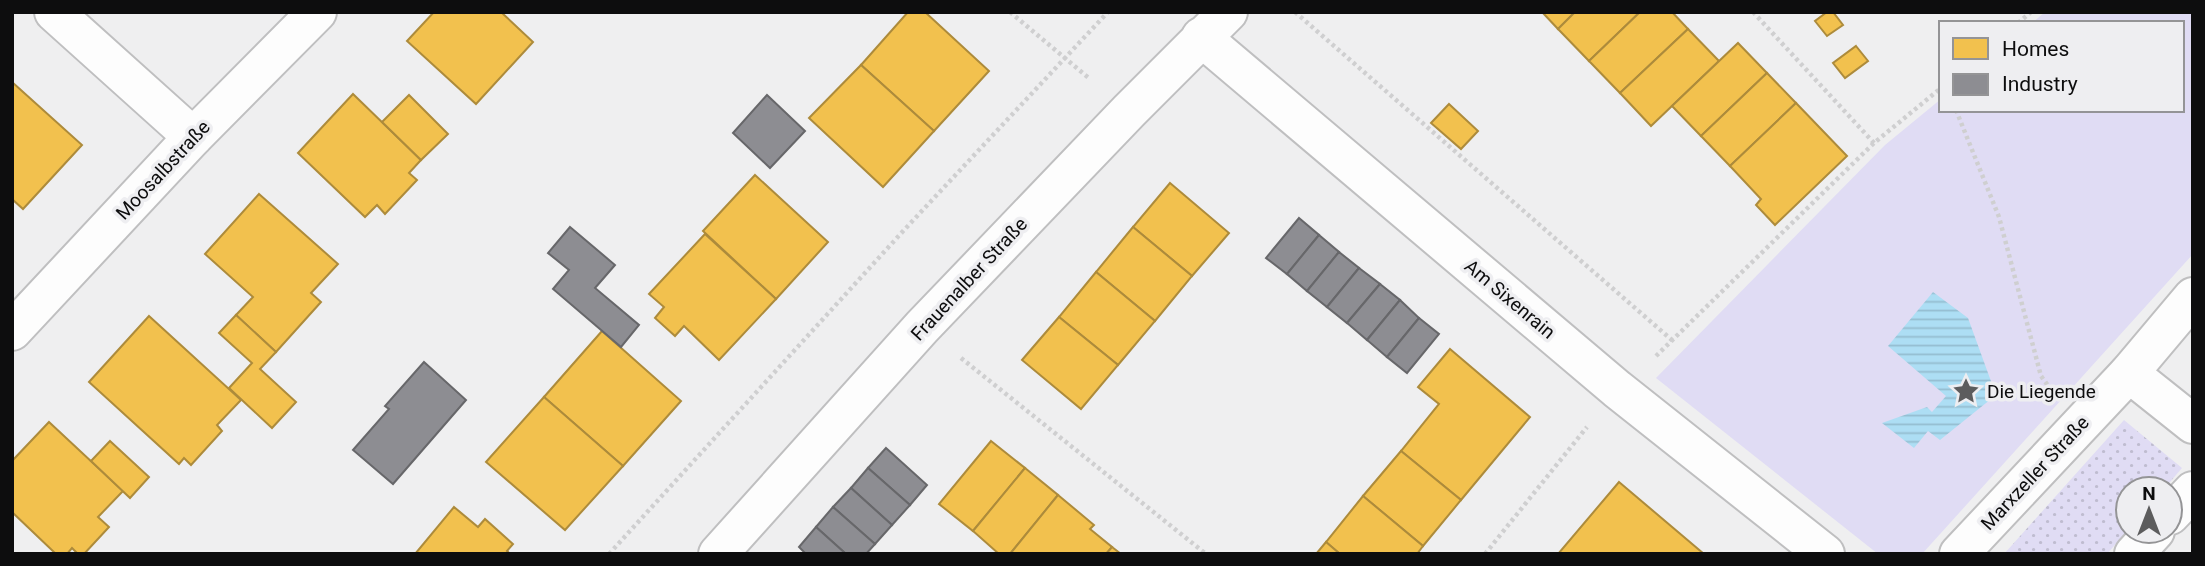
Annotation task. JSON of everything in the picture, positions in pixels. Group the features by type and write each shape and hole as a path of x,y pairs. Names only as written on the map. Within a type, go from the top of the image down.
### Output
{"street":[{"path":"54,12 193,137"},
{"name":"Moosalbstraße","path":"12,331 193,137 317,12"},
{"name":"Frauenalber Straße","path":"718,554 922,327 1214,25"},
{"name":"Am Sixenrain","path":"1214,25 1617,389 1825,554"},
{"name":"Marxzeller Straße","path":"1959,554 2129,373 2193,297"},
{"path":"2129,373 2193,424"}],"path":[{"path":"1010,12 1129,111"},
{"path":"609,554 763,383 1108,12"},
{"path":"1294,12 1674,341"},
{"path":"1753,12 1874,143"},
{"path":"1485,554 1617,389 1674,341 1874,143 1939,90"},
{"path":"1957,112 1999,218 2042,376 2078,427"},
{"path":"922,327 1206,554"}],"shaded area":[{"path":"2045,12 2193,12 2193,254 1922,554 1878,554 1656,378 1885,145 1939,101 1939,112 2184,112 2184,21 2034,21"},
{"path":"2124,420 2182,468 2176,475 2114,475 2115,545 2107,554 2004,554"}],"water":[{"path":"1933,292 1968,318 1996,395 1940,440 1928,431 1914,448 1882,423 1927,407 1932,412 1946,396 1888,346"}],"building: Homes":[{"path":"434,12 501,12 533,42 476,104 407,41"},
{"path":"908,12 925,12 989,71 934,131 861,65"},
{"path":"1542,12 1575,12 1558,29"},
{"path":"1575,12 1640,12 1589,61 1558,29"},
{"path":"1640,12 1672,12 1688,29 1620,93 1589,61"},
{"path":"1827,12 1833,12 1843,25 1827,36 1815,21"},
{"path":"1688,29 1719,61 1651,126 1620,93"},
{"path":"1738,43 1767,73 1701,136 1672,106"},
{"path":"1856,46 1868,61 1845,78 1833,63"},
{"path":"861,65 934,131 883,187 809,118"},
{"path":"1767,73 1796,103 1730,166 1701,136"},
{"path":"12,82 82,145 23,209 12,199"},
{"path":"353,94 421,160 409,173 417,180 385,214 377,205 365,217 298,153"},
{"path":"409,95 448,134 421,160 382,122"},
{"path":"1796,103 1847,156 1775,225 1756,205 1761,199 1730,166"},
{"path":"1449,104 1478,131 1461,149 1431,123"},
{"path":"755,175 828,242 776,299 703,231"},
{"path":"1170,183 1229,233 1192,276 1133,227"},
{"path":"259,194 338,264 311,293 321,302 276,352 236,315 253,297 205,254"},
{"path":"1133,227 1192,276 1155,321 1096,272"},
{"path":"705,234 776,299 719,360 684,326 675,336 655,318 664,307 649,294"},
{"path":"1096,272 1155,321 1118,365 1059,317"},
{"path":"236,315 276,352 260,369 296,402 272,428 229,388 252,363 219,333"},
{"path":"149,316 241,400 217,425 222,431 191,465 184,458 179,464 89,382"},
{"path":"1059,317 1118,365 1081,409 1022,360"},
{"path":"602,331 681,401 623,466 544,397"},
{"path":"1450,349 1530,417 1461,500 1401,451 1439,404 1418,387"},
{"path":"544,397 623,466 565,530 486,462"},
{"path":"49,422 123,491 98,517 109,527 84,554 78,554 72,548 67,554 56,554 12,512 12,461"},
{"path":"110,441 149,477 130,498 91,461"},
{"path":"991,441 1025,468 973,531 939,504"},
{"path":"1401,451 1461,500 1423,546 1363,496"},
{"path":"1025,468 1058,495 1010,554 999,554 973,531"},
{"path":"1619,482 1704,554 1558,554"},
{"path":"1058,495 1094,525 1090,529 1112,547 1106,554 1010,554"},
{"path":"1363,496 1423,546 1417,554 1340,554 1326,542"},
{"path":"454,507 478,527 485,519 513,544 507,551 510,554 415,554"},
{"path":"1326,542 1340,554 1316,554"},
{"path":"1112,547 1121,554 1106,554"}],"building: Industry":[{"path":"767,95 805,131 770,168 733,133"},
{"path":"1299,218 1319,235 1287,274 1266,258"},
{"path":"570,227 615,265 595,288 639,325 621,347 553,289 569,270 548,253"},
{"path":"1319,235 1339,252 1307,291 1287,274"},
{"path":"1339,252 1359,268 1327,307 1307,291"},
{"path":"1359,268 1380,284 1347,323 1327,307"},
{"path":"1380,284 1400,300 1367,340 1347,323"},
{"path":"1400,300 1419,318 1387,357 1367,340"},
{"path":"1419,318 1439,334 1407,373 1387,357"},
{"path":"424,362 466,400 393,484 353,450 389,409 385,406"},
{"path":"886,448 927,485 910,505 868,468"},
{"path":"868,468 910,505 892,525 851,488"},
{"path":"851,488 892,525 875,544 833,507"},
{"path":"833,507 875,544 866,554 846,554 816,527"},
{"path":"816,527 846,554 806,554 799,547"}],"place":[{"name":"Die Liegende","path":"1966,391"}]}
